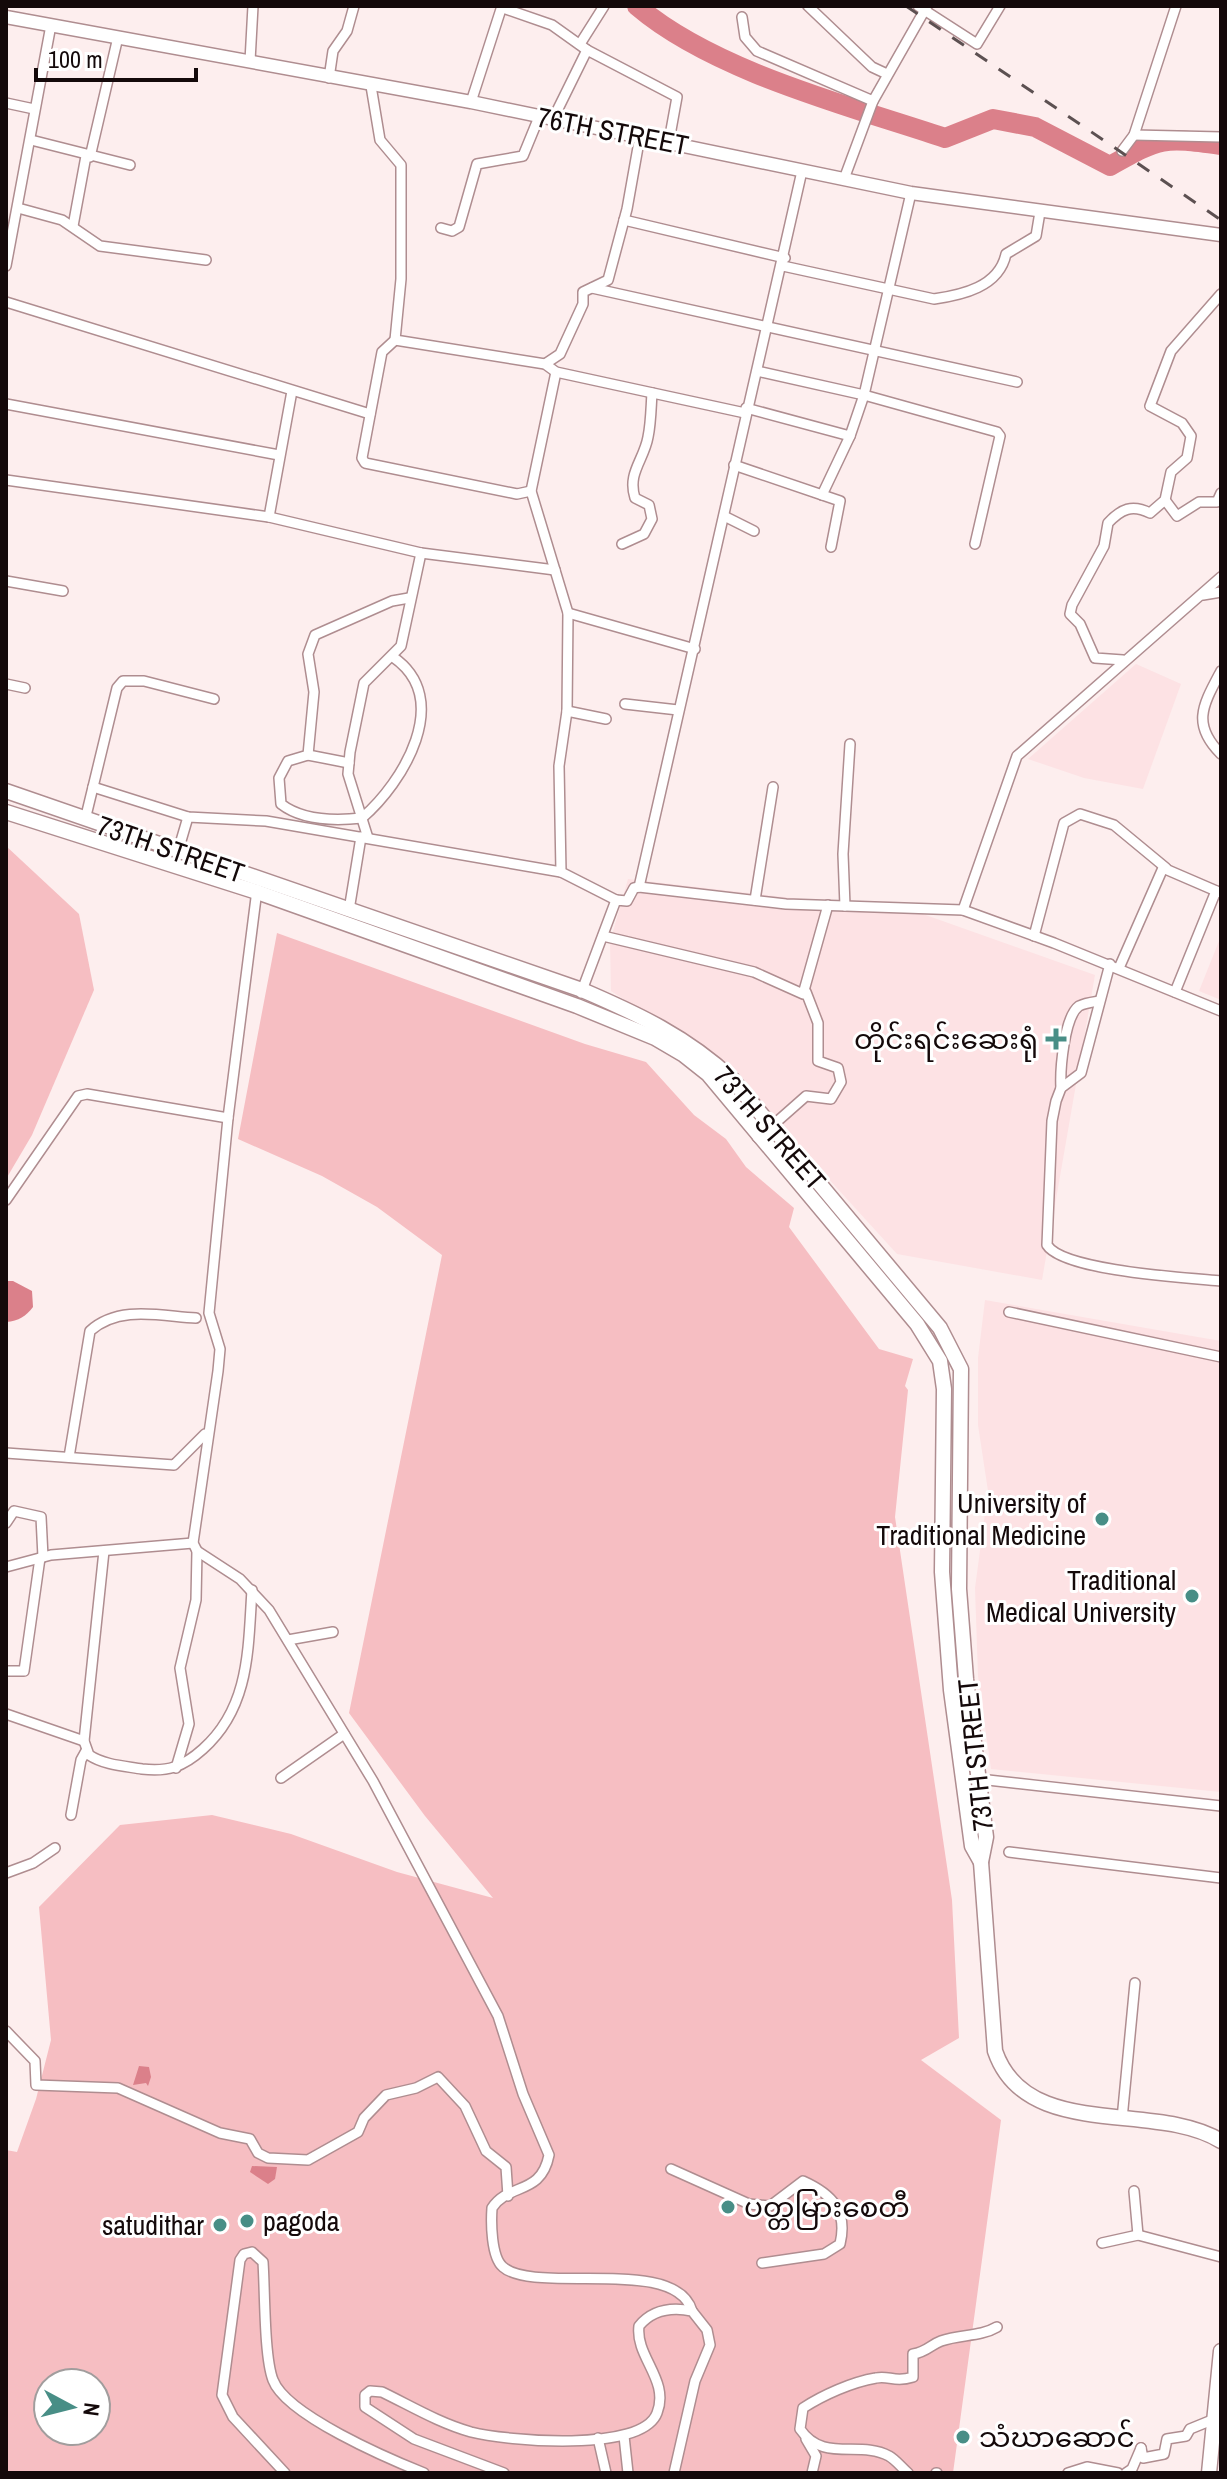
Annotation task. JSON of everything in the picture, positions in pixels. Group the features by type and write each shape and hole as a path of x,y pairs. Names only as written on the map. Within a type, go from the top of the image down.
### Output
{"main road":[{"name":"73TH STREET","path":"6,791 178,851 258,886 655,1038 708,1074 766,1130 940,1328 959,1360 962,1394 959,1589 966,1679 986,1837 981,1862"},
{"name":"73TH STREET","path":"6,812 349,910 582,990 683,1039 732,1079 766,1130 882,1279 940,1361 944,1389 942,1572 951,1690 972,1846 981,1862"},
{"path":"981,1862 995,2051 1009,2081 1029,2095 1062,2107 1196,2129 1221,2141"},
{"path":"1209,2473 1221,2351"}],"street":[{"path":"250,61 253,6"},
{"path":"329,78 333,51 347,31 354,6"},
{"path":"553,119 604,6"},
{"path":"808,6 872,67 887,74"},
{"path":"844,179 871,105 923,8 977,44 1000,6"},
{"path":"1122,151 1134,135 1176,6"},
{"path":"471,102 502,7 552,25 584,47 677,97 669,141"},
{"name":"76TH STREET","path":"6,17 471,102 911,193 1221,235"},
{"path":"742,17 745,37 757,51 871,105"},
{"path":"6,266 51,25"},
{"path":"73,226 118,37"},
{"path":"371,86 380,140 401,165 401,279 395,340 382,352 370,414 365,463 517,494 531,491"},
{"path":"6,103 34,109"},
{"path":"441,228 452,231 459,227 477,164 523,156 539,117"},
{"path":"1134,135 1221,137"},
{"path":"545,364 557,360 583,304 583,292 608,280 624,220 640,136"},
{"path":"31,140 130,165"},
{"path":"639,887 678,710 695,649 746,411 784,262 802,171"},
{"path":"822,495 850,436 864,395 911,193"},
{"path":"18,208 73,226 81,236 100,246 206,260"},
{"path":"624,220 934,299 983,285 1004,264 1006,254 1036,236 1040,212"},
{"path":"592,288 1017,382"},
{"path":"1123,660 1095,658 1080,624 1070,614 1072,605 1104,546 1108,523 1125,509 1140,508 1150,513 1165,500 1171,472 1187,458 1191,436 1182,423 1150,406 1171,351 1221,294"},
{"path":"6,302 370,414"},
{"path":"395,340 545,364 556,372 850,436"},
{"path":"757,371 864,395 997,432 1000,436 975,544"},
{"path":"556,372 531,491 568,613 567,711 559,766 561,872"},
{"path":"269,517 292,391"},
{"path":"622,544 644,534 652,519 649,505 635,498 632,489 636,466 648,438 652,393"},
{"path":"6,404 279,455"},
{"path":"734,465 840,501 831,547"},
{"path":"6,480 269,517 421,553 555,570"},
{"path":"1165,500 1177,516 1199,502 1217,502 1221,493"},
{"path":"724,516 754,531"},
{"path":"349,910 365,837 348,774 364,683 376,669 393,657 406,630 409,598 421,553"},
{"path":"963,910 1013,762 1123,660 1221,577"},
{"path":"6,581 63,591"},
{"path":"1203,595 1221,592"},
{"path":"308,755 314,692 308,654 315,635 392,601 409,598"},
{"path":"568,613 695,649"},
{"path":"349,763 308,755 288,761 277,789 281,804 292,812 307,816 341,820 362,818 405,769 417,739 420,702 404,664 393,657"},
{"path":"1221,671 1202,713 1205,738 1221,754"},
{"path":"85,820 117,688 123,681 144,681 214,699"},
{"path":"6,684 25,688"},
{"path":"625,704 678,710"},
{"path":"567,711 606,719"},
{"path":"845,906 843,854 850,744"},
{"path":"93,787 188,817 266,821 561,872 616,900 627,901 634,888 639,887 755,900 963,910 1114,966 1221,1011"},
{"path":"755,900 773,787"},
{"path":"1034,936 1064,823 1080,814 1114,825 1166,868 1218,892 1175,992"},
{"path":"178,851 188,817"},
{"path":"1061,1088 1081,1073 1091,1045 1099,1001 1161,871 1166,868"},
{"path":"176,1768 189,1724 180,1668 196,1600 195,1547 207,1432 220,1349 209,1313 228,1118 258,886"},
{"path":"577,1006 616,900"},
{"path":"766,1130 806,1096 831,1099 841,1082 838,1068 818,1061 818,1023 806,992 828,905"},
{"path":"603,936 754,972 799,994 806,992"},
{"path":"1099,1001 1078,1007 1073,1014 1062,1058 1061,1088 1052,1121 1046,1241 1051,1251 1123,1271 1221,1281"},
{"path":"6,1200 78,1096 87,1094 228,1118"},
{"path":"1009,1312 1221,1357"},
{"path":"69,1457 90,1331 103,1320 126,1314 196,1318"},
{"path":"6,1453 174,1465 207,1432"},
{"path":"6,1523 14,1511 41,1517 41,1558 24,1671 6,1671"},
{"path":"6,1567 41,1558 104,1551 195,1547 252,1590 288,1640 344,1734 488,1995 507,2036 523,2094 545,2142 548,2159 539,2178 498,2200 491,2211 496,2254 502,2267 525,2274 629,2279 651,2284 688,2299 692,2311 707,2330 710,2345 695,2381 674,2473"},
{"path":"71,1815 85,1746 104,1551"},
{"path":"6,1714 85,1746 109,1763 157,1771 176,1768 220,1733 234,1713 245,1675 252,1590"},
{"path":"288,1640 333,1632"},
{"path":"281,1778 344,1734"},
{"path":"979,1779 1221,1806"},
{"path":"6,1873 33,1863 55,1848"},
{"path":"1009,1852 1221,1878"},
{"path":"1122,2119 1135,1983"},
{"path":"6,2031 35,2061 36,2085 118,2088 220,2133 250,2139 258,2153 268,2158 308,2160 358,2132 364,2118 386,2095 416,2088 438,2077 465,2106 486,2151 506,2167 508,2196"},
{"path":"671,2169 749,2204 770,2206 803,2181 835,2202 843,2229 840,2244 824,2254 762,2263"},
{"path":"1134,2191 1138,2235"},
{"path":"1102,2243 1138,2235 1221,2257"},
{"path":"285,2473 233,2417 222,2395 240,2260 244,2254 252,2252 263,2262 270,2371 278,2389 328,2427 424,2473"},
{"path":"504,2473 414,2439 365,2407 365,2395 370,2391 382,2392 443,2422 474,2433 539,2440 624,2436 652,2423 660,2404 657,2379 639,2338 639,2326 663,2309 692,2311"},
{"path":"812,2473 816,2456 802,2433 803,2408 817,2399 878,2377 896,2382 913,2377 913,2354 926,2352 937,2342 983,2335 997,2327"},
{"path":"1126,2473 1132,2469 1141,2448 1143,2458 1164,2454 1167,2439 1186,2436 1190,2429 1212,2420"},
{"path":"802,2433 823,2448 889,2456 908,2473"},
{"path":"624,2436 628,2473"},
{"path":"598,2438 606,2473"},
{"path":"1068,2473 1087,2467 1118,2473"}],"shaded area":[{"path":"1136,664 1181,684 1143,789 1084,778 1028,759"},
{"path":"6,846 79,914 94,990 32,1135 6,1179"},
{"path":"628,879 920,913 1095,975 1042,1280 897,1254 723,1063 611,991 610,942"},
{"path":"277,933 585,1044 646,1062 694,1115 726,1139 746,1167 794,1208 789,1227 879,1349 913,1359 905,1386 908,1390 895,1517 952,1900 959,2038 921,2060 1001,2120 953,2473 6,2473 6,2150 17,2152 36,2099 51,2040 39,1907 120,1825 212,1815 291,1834 397,1872 493,1898 425,1816 349,1713 442,1255 377,1207 322,1176 238,1139"},
{"path":"1221,936 1221,1000 1199,991"},
{"path":"6,1281 13,1281 32,1291 33,1307 22,1318 6,1322"},
{"name":"University of Traditional Medicine","path":"985,1300 1221,1341 1221,1792 991,1769 978,1676 975,1588 988,1491 978,1425 978,1358"},
{"path":"139,2066 149,2067 151,2077 148,2086 146,2083 133,2085"},
{"path":"252,2166 277,2167 275,2179 268,2184 250,2172"}],"waterway":[{"path":"637,6 668,29 743,68 825,99 945,138 993,119 1035,127 1110,166 1141,149 1163,142 1174,140 1221,145"}],"railway":[{"path":"906,6 1221,220"}],"place":[{"name":"တိုင်းရင်းဆေးရုံ","path":"1056,1039"},
{"name":"University of Traditional Medicine","path":"1102,1519"},
{"name":"Traditional Medical University","path":"1192,1596"},
{"name":"ပတ္တမြားစေတီ","path":"728,2207"},
{"name":"pagoda","path":"247,2221"},
{"name":"satudithar","path":"220,2225"},
{"name":"သံဃာဆောင်","path":"963,2437"}]}
